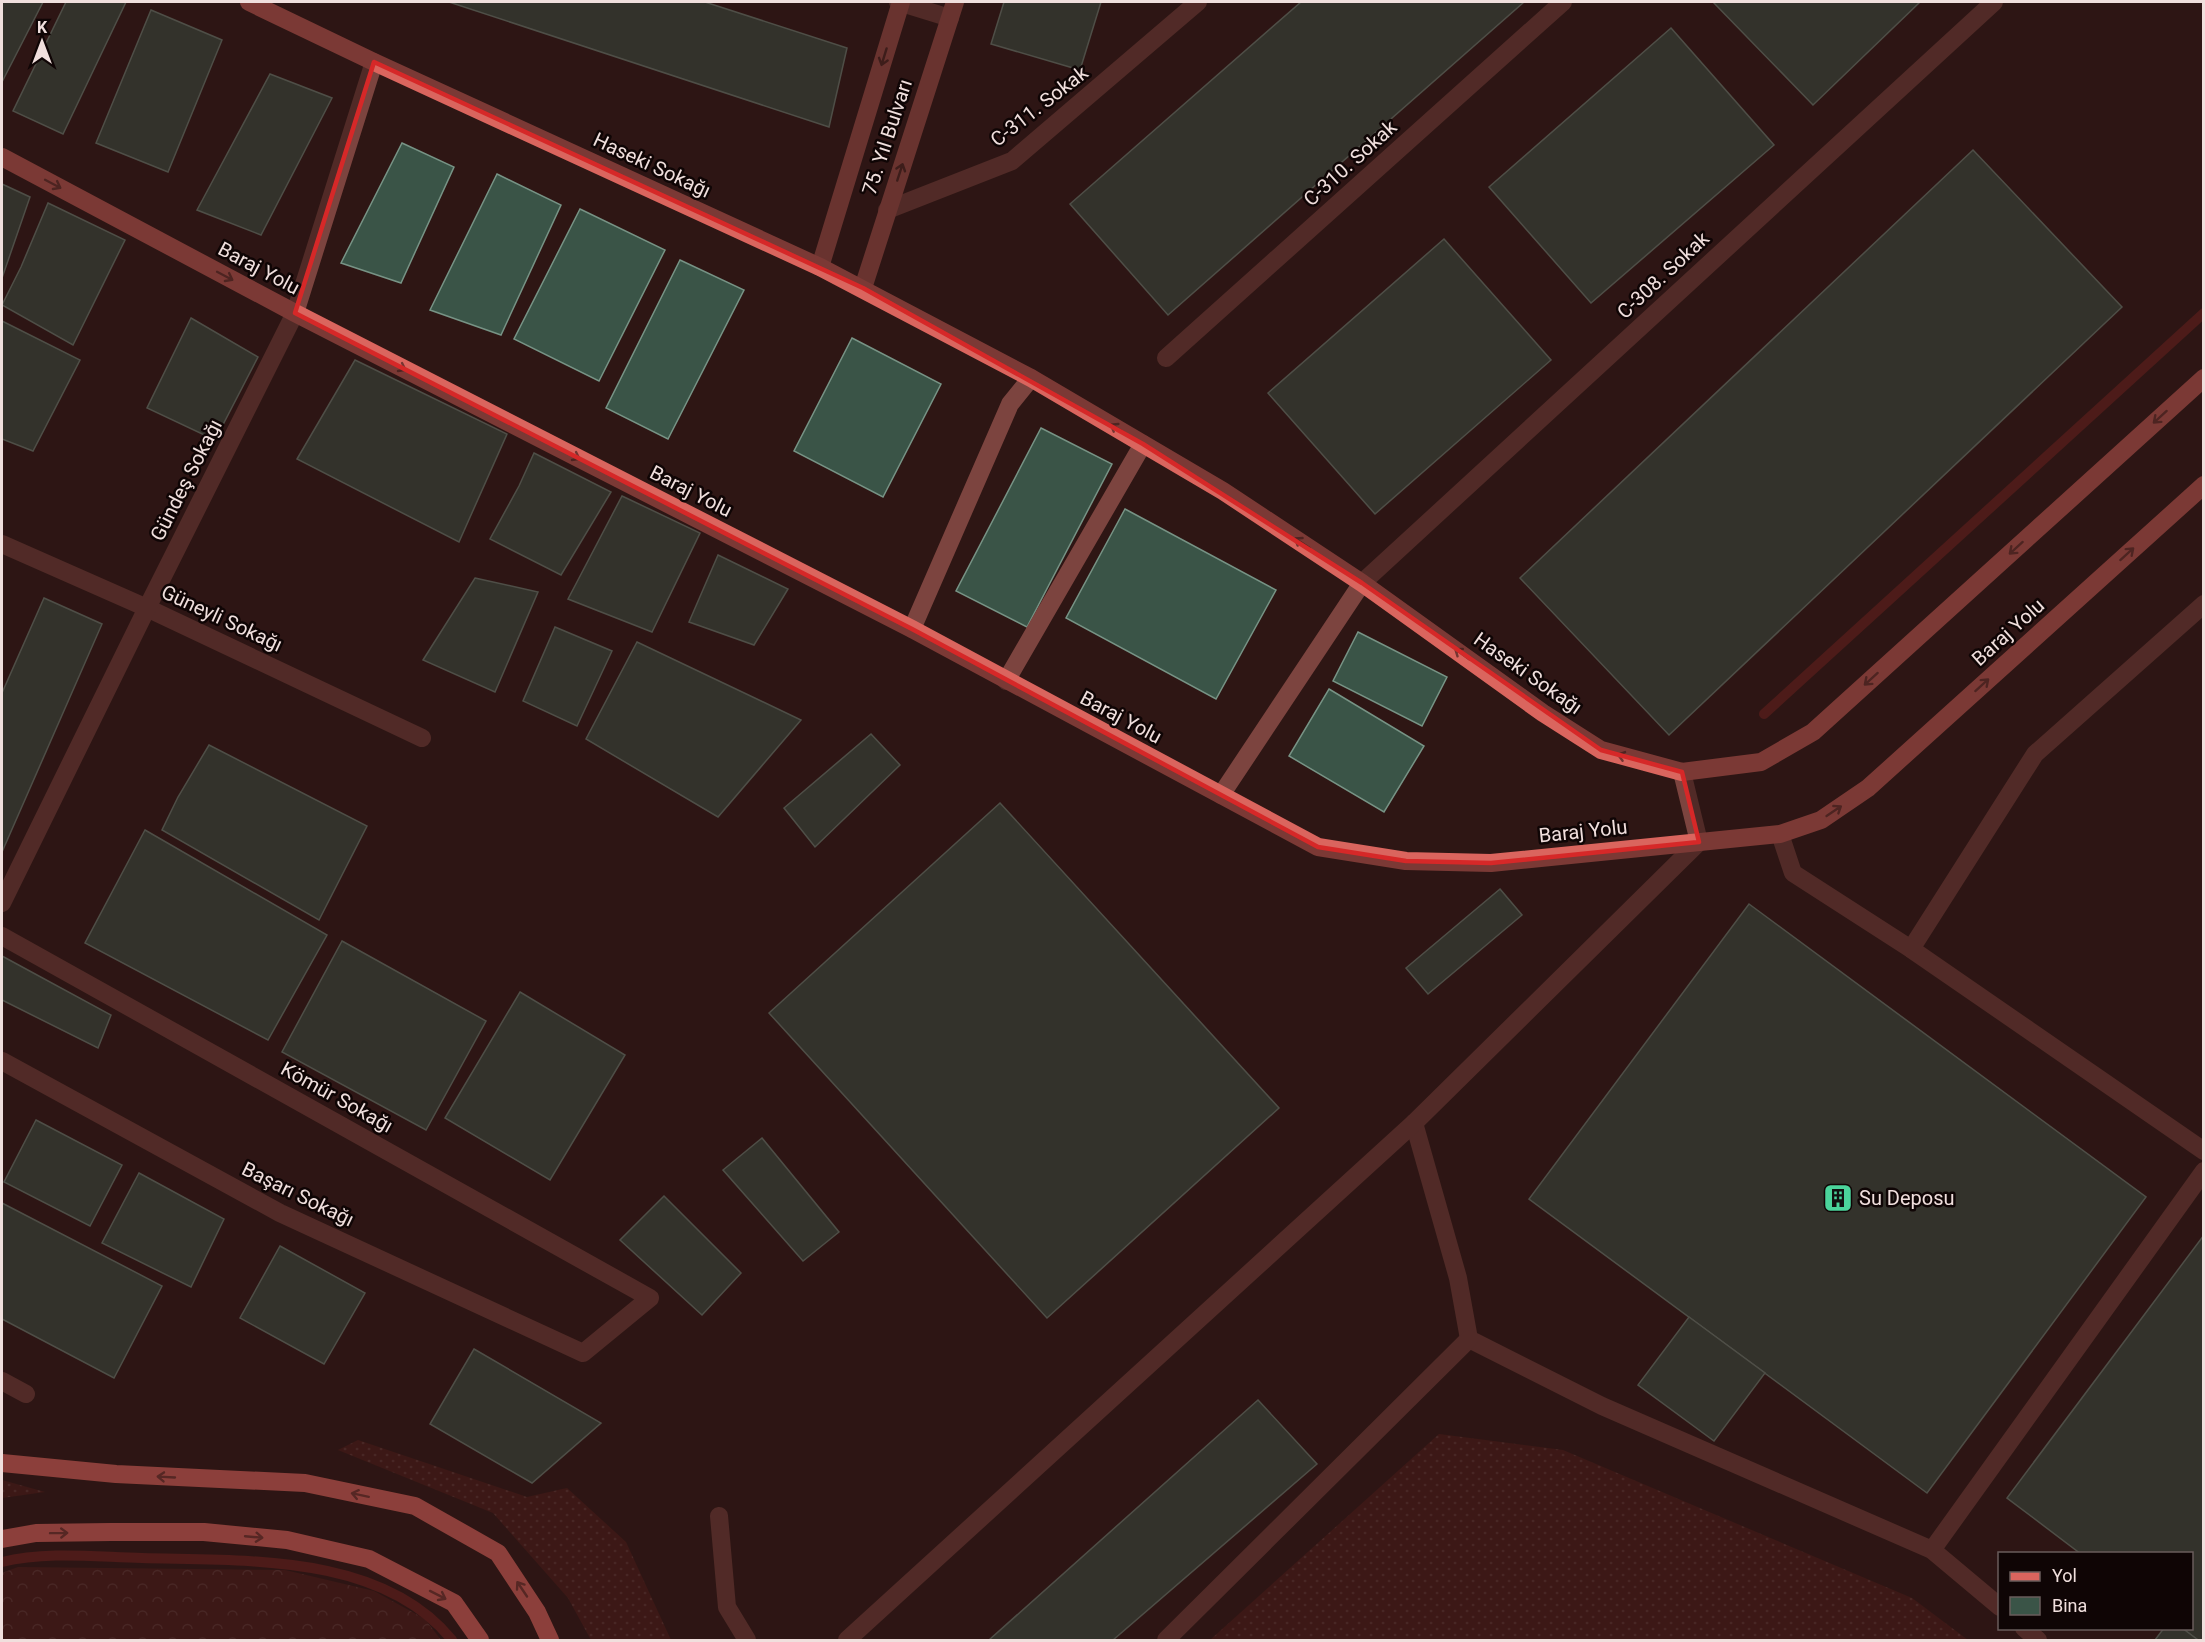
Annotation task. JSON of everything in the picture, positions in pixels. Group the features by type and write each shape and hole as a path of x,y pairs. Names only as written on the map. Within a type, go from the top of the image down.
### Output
{"highway":[{"path":"2,1462 116,1474 305,1483 415,1506 498,1553 537,1612 550,1641"},
{"path":"2,1539 36,1533 204,1532 287,1540 369,1559 454,1603 480,1641"}],"main road":[{"name":"Haseki Sokağı","path":"249,2 374,62 820,267 1031,378 1223,491 1362,583 1543,713 1601,750 1682,772"},
{"name":"Baraj Yolu","path":"2,157 296,313 912,629 1318,847 1406,861 1491,863 1780,834 1821,820 1868,788 2204,485"},
{"path":"1682,772 1761,762 1813,732 2204,378"}],"street":[{"name":"75. Yıl Bulvarı","path":"820,267 900,2"},
{"path":"900,2 953,10"},
{"name":"C-311. Sokak","path":"887,210 1012,161 1198,2"},
{"name":"C-310. Sokak","path":"1166,358 1563,2"},
{"name":"C-308. Sokak","path":"1362,583 1995,2"},
{"name":"75. Yıl Bulvarı","path":"863,288 953,10"},
{"name":"Gündeş Sokağı","path":"2,903 296,313 374,62"},
{"path":"912,629 1010,404 1031,378"},
{"path":"1006,681 1143,444"},
{"name":"Güneyli Sokağı","path":"2,544 147,608 422,738"},
{"path":"1221,795 1362,583"},
{"path":"1911,949 2035,754 2204,604"},
{"path":"847,1641 1414,1123 1699,842 1682,772"},
{"path":"1780,834 1793,873 1911,949 2204,1151"},
{"name":"Kömür Sokağı","path":"2,936 650,1298 583,1353"},
{"name":"Başarı Sokağı","path":"2,1061 280,1213 583,1353"},
{"path":"1414,1123 1458,1278 1469,1340"},
{"path":"1932,1550 2204,1171"},
{"path":"1469,1340 1602,1406 1932,1550 1998,1606"},
{"path":"1166,1641 1469,1340"},
{"path":"2,1381 26,1394"},
{"path":"719,1516 727,1607 747,1641"},
{"path":"2025,1630 2038,1641"}],"highlighted area":[{"path":"374,62 863,288 1143,444 1362,583 1601,750 1682,772 1699,842 1491,863 1406,861 1318,847 912,629 295,313"}],"green space":[{"path":"1439,1434 1563,1450 1912,1598 1968,1640 1210,1640"},
{"path":"358,1440 527,1497 567,1488 626,1542 671,1640 591,1640 568,1598 493,1513 338,1450"},
{"path":"2,1480 45,1492 2,1498"},
{"path":"18,1567 285,1570 374,1591 425,1619 441,1640 2,1640 2,1573"}],"building":[{"path":"2,2 43,2 2,82"},
{"path":"66,2 126,2 63,134 13,111"},
{"path":"449,2 705,2 847,48 829,127"},
{"path":"1004,2 1101,2 1080,70 991,44"},
{"path":"1301,2 1524,2 1168,315 1070,204"},
{"path":"1713,2 1920,2 1813,105"},
{"path":"151,10 222,40 168,172 96,143"},
{"path":"1671,28 1774,145 1591,303 1489,187"},
{"path":"270,74 332,98 261,235 197,210"},
{"path":"402,143 454,167 401,283 341,263"},
{"path":"1973,150 2122,307 1669,735 1520,578"},
{"path":"497,174 561,205 501,335 430,310"},
{"path":"2,184 30,197 2,278"},
{"path":"48,203 125,240 73,345 2,305"},
{"path":"580,209 665,250 599,381 514,339"},
{"path":"1444,239 1551,360 1375,514 1268,393"},
{"path":"680,260 744,290 668,439 606,408"},
{"path":"191,318 258,357 215,440 147,408"},
{"path":"2,321 80,360 33,451 2,439"},
{"path":"852,338 941,384 883,497 794,451"},
{"path":"355,360 507,434 459,542 297,459"},
{"path":"1041,428 1112,464 1027,627 956,591"},
{"path":"534,453 611,492 561,575 490,539"},
{"path":"622,496 700,533 652,632 568,599"},
{"path":"1125,509 1276,590 1216,699 1066,618"},
{"path":"718,555 788,589 754,645 689,622"},
{"path":"475,578 538,592 495,692 423,660"},
{"path":"44,598 102,624 2,852 2,693"},
{"path":"555,627 612,651 577,726 523,701"},
{"path":"1358,632 1447,677 1422,726 1333,681"},
{"path":"637,642 801,720 718,817 586,739"},
{"path":"1329,689 1424,746 1384,812 1289,756"},
{"path":"871,734 900,765 815,847 784,808"},
{"path":"209,745 367,826 319,920 162,830 178,797"},
{"path":"1000,803 1279,1108 1047,1318 769,1013"},
{"path":"145,830 327,935 268,1040 85,943"},
{"path":"1500,889 1522,915 1428,994 1406,968"},
{"name":"Su Deposu","path":"1749,904 2146,1197 1927,1493 1529,1199"},
{"path":"342,941 486,1021 426,1130 282,1052"},
{"path":"2,956 111,1015 98,1048 2,1000"},
{"path":"520,992 625,1055 550,1180 445,1118"},
{"path":"36,1120 122,1165 90,1226 4,1182"},
{"path":"762,1138 839,1232 803,1261 723,1170"},
{"path":"139,1173 224,1219 191,1287 102,1243"},
{"path":"664,1196 741,1273 702,1315 620,1240"},
{"path":"2,1203 162,1286 114,1378 2,1319"},
{"path":"2204,1235 2204,1640 2198,1640 2185,1630 2193,1630 2193,1552 2078,1552 2007,1498"},
{"path":"280,1246 365,1293 324,1364 240,1318"},
{"path":"1689,1317 1765,1373 1714,1441 1638,1385"},
{"path":"474,1349 601,1423 532,1483 430,1424"},
{"path":"1258,1400 1317,1464 1113,1640 989,1640"},
{"path":"2162,1630 2185,1630 2198,1640 2155,1640"}],"waterway":[{"path":"1764,714 2204,313"},
{"path":"2,1562 36,1557 72,1556 266,1562 309,1568 350,1577 388,1591 423,1612 452,1640"}],"place":[{"name":"Su Deposu","path":"1838,1198"}]}
